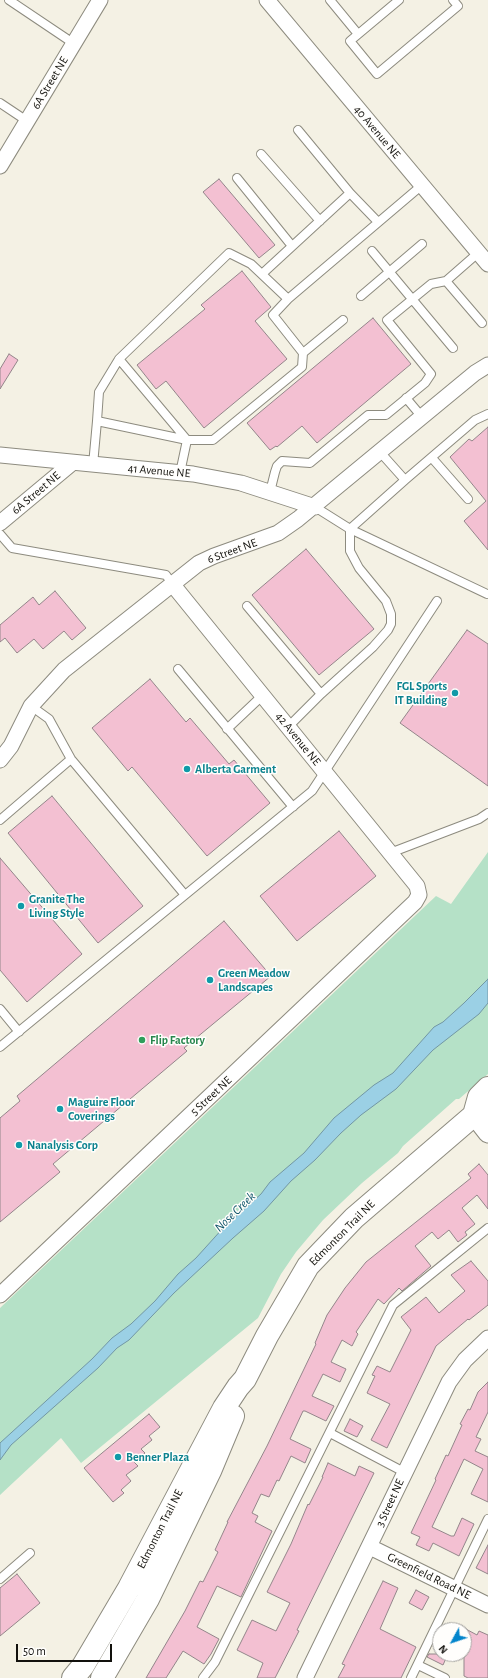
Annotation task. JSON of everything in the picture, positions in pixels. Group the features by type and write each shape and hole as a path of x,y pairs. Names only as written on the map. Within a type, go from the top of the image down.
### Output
{"main road":[{"path":"481,1114 479,1097 488,1088"},
{"name":"Edmonton Trail NE","path":"73,1678 83,1666 129,1588 224,1408 245,1379 267,1336 308,1266 354,1218 481,1114"},
{"name":"Edmonton Trail NE","path":"102,1678 148,1599 210,1471 245,1390 245,1379"}],"street":[{"name":"6A Street NE","path":"0,166 100,0"},
{"name":"40 Avenue NE","path":"266,0 488,264"},
{"name":"6 Street NE","path":"0,760 11,746 31,706 64,670 173,585 198,563 278,533 315,507 475,373 488,365"},
{"name":"41 Avenue NE","path":"0,455 180,473 241,483 315,507"},
{"name":"6A Street NE","path":"0,523 72,463"},
{"name":"42 Avenue NE","path":"173,585 417,886 419,895"},
{"name":"5 Street NE","path":"0,1295 415,902 419,895"},
{"path":"481,1114 488,1133"},
{"name":"3 Street NE","path":"305,1678 449,1382 465,1360 488,1338"},
{"name":"Greenfield Road NE","path":"370,1547 488,1605"}],"lane":[{"path":"9,0 73,44"},
{"path":"330,0 358,34"},
{"path":"399,0 350,41 377,74 458,6 453,0"},
{"path":"0,103 27,121"},
{"path":"298,130 350,193 378,222"},
{"path":"261,154 320,221"},
{"path":"237,178 292,246"},
{"path":"97,421 187,440 213,440 302,367 303,353 273,315 288,299 421,186"},
{"path":"262,274 350,193"},
{"path":"361,296 422,244"},
{"path":"372,251 413,298 453,348"},
{"path":"270,492 277,466 282,461 310,463 368,415 386,415 425,383 431,374 387,320 431,284 446,281 478,252"},
{"path":"93,465 99,392 119,359 229,253 251,264 288,299"},
{"path":"446,281 482,323"},
{"path":"303,353 343,320"},
{"path":"119,359 187,440"},
{"path":"406,398 422,417"},
{"path":"288,727 321,694 373,647 388,630 391,624 391,614 386,601 359,568 350,552 350,529 476,420 488,414"},
{"path":"180,473 187,440"},
{"path":"380,452 405,480"},
{"path":"432,458 468,499"},
{"path":"315,507 350,529 487,594"},
{"path":"0,534 12,548 166,575 173,585"},
{"path":"0,1047 312,791 437,601"},
{"path":"248,606 321,694"},
{"path":"178,669 293,807"},
{"path":"227,729 263,695"},
{"path":"31,706 49,719 72,759 185,895"},
{"path":"0,820 72,759"},
{"path":"390,853 479,819 488,813"},
{"path":"0,1009 19,1032"},
{"path":"203,1678 215,1662 393,1305 488,1228"},
{"path":"330,1433 404,1472"},
{"path":"411,1678 488,1519"},
{"path":"0,1579 30,1553"},
{"path":"418,1665 445,1678"}],"green space":[{"path":"488,852 488,1074 459,1099 456,1099 323,1220 296,1252 281,1274 258,1318 81,1463 61,1438 0,1495 0,1308 436,896 451,904"}],"water":[{"path":"488,979 488,1003 479,1014 433,1050 396,1089 361,1115 341,1133 315,1160 291,1181 264,1211 174,1293 129,1340 117,1348 98,1368 11,1445 0,1460 0,1443 92,1359 112,1338 131,1324 155,1301 178,1274 196,1258 224,1227 261,1194 270,1182 304,1153 334,1118 374,1085 393,1073 434,1027 443,1022"}],"building":[{"path":"219,179 275,245 259,258 203,192"},
{"path":"242,271 271,307 255,321 287,359 204,428 166,381 156,389 137,365 205,309 201,305"},
{"path":"373,318 411,364 317,443 302,426 277,447 276,446 270,450 247,423"},
{"path":"9,354 18,360 0,389 0,369"},
{"path":"488,427 488,550 464,521 486,501 450,457 469,439 472,441"},
{"path":"306,549 374,629 319,675 252,595"},
{"path":"55,591 86,628 72,640 64,631 43,649 34,639 17,653 5,638 0,642 0,625 33,597 39,605"},
{"name":"FGL Sports IT Building","path":"467,630 488,644 488,786 400,723"},
{"name":"Alberta Garment","path":"150,679 186,722 190,718 229,764 234,760 270,803 207,856 132,767 128,771 92,728"},
{"path":"52,796 143,906 98,943 8,833"},
{"path":"339,831 376,876 297,941 260,896"},
{"name":"Granite The Living Style","path":"0,858 82,954 27,1002 0,970"},
{"path":"224,921 271,976 184,1048 187,1051 53,1164 60,1172 0,1222 0,1118 20,1101 17,1096"},
{"path":"479,1164 488,1175 488,1209 477,1195 462,1208 475,1224 465,1232 467,1235 458,1242 449,1230 438,1239 432,1232 415,1246 431,1266 402,1291 399,1288 384,1304 378,1299 356,1332 358,1334 352,1346 342,1340 331,1362 346,1369 340,1382 323,1374 312,1396 334,1406 326,1421 303,1411 290,1439 311,1449 305,1463 291,1456 279,1481 277,1480 269,1497 261,1494 252,1513 258,1516 255,1522 272,1531 241,1597 217,1586 197,1627 219,1639 211,1654 204,1664 183,1651 166,1678 146,1678 185,1611 200,1581 203,1582 218,1552 215,1550 227,1522 267,1446 316,1344 315,1343 327,1315 345,1288 366,1262 471,1178 468,1174"},
{"path":"471,1261 488,1281 488,1305 469,1320 468,1319 436,1346 387,1448 371,1440 390,1404 367,1393 375,1376 372,1375 377,1366 390,1372 411,1330 401,1317 426,1297 439,1313 465,1291 451,1275"},
{"path":"488,1382 488,1412 476,1437 481,1439 475,1451 488,1457 488,1502 471,1494 483,1469 464,1459 432,1527 454,1536 462,1518 474,1524 459,1556 433,1543 429,1551 416,1545 420,1537 411,1533 446,1455 448,1456 462,1425 460,1424 468,1409 470,1410 478,1392"},
{"name":"Benner Plaza","path":"149,1414 160,1427 149,1436 152,1440 141,1449 145,1453 134,1462 138,1466 126,1475 131,1481 121,1490 124,1493 113,1502 84,1468"},
{"path":"350,1419 363,1426 357,1437 344,1431"},
{"path":"328,1463 355,1476 359,1466 374,1473 275,1678 257,1678 263,1663 237,1650 252,1620 276,1631 290,1603 267,1592 291,1544 308,1504 309,1505 323,1477"},
{"path":"488,1545 488,1574 476,1568"},
{"path":"17,1574 40,1603 0,1636 0,1588"},
{"path":"383,1581 398,1588 380,1629 416,1647 401,1678 338,1678 345,1665 342,1664"},
{"path":"416,1590 429,1597 422,1610 409,1603"},
{"path":"479,1631 488,1635 488,1678 468,1678 464,1676 464,1662 472,1662 472,1632 477,1635"},
{"path":"429,1654 432,1654 432,1660 427,1657"},
{"path":"437,1662 444,1662 443,1665"}],"place":[{"name":"FGL Sports IT Building","path":"455,693"},
{"name":"Alberta Garment","path":"187,769"},
{"name":"Granite The Living Style","path":"21,906"},
{"name":"Green Meadow Landscapes","path":"210,980"},
{"name":"Flip Factory","path":"142,1040"},
{"name":"Maguire Floor Coverings","path":"60,1109"},
{"name":"Nanalysis Corp","path":"19,1145"},
{"name":"Benner Plaza","path":"118,1457"}],"water label":[{"name":"Nose Creek","path":"235,1212"}]}
